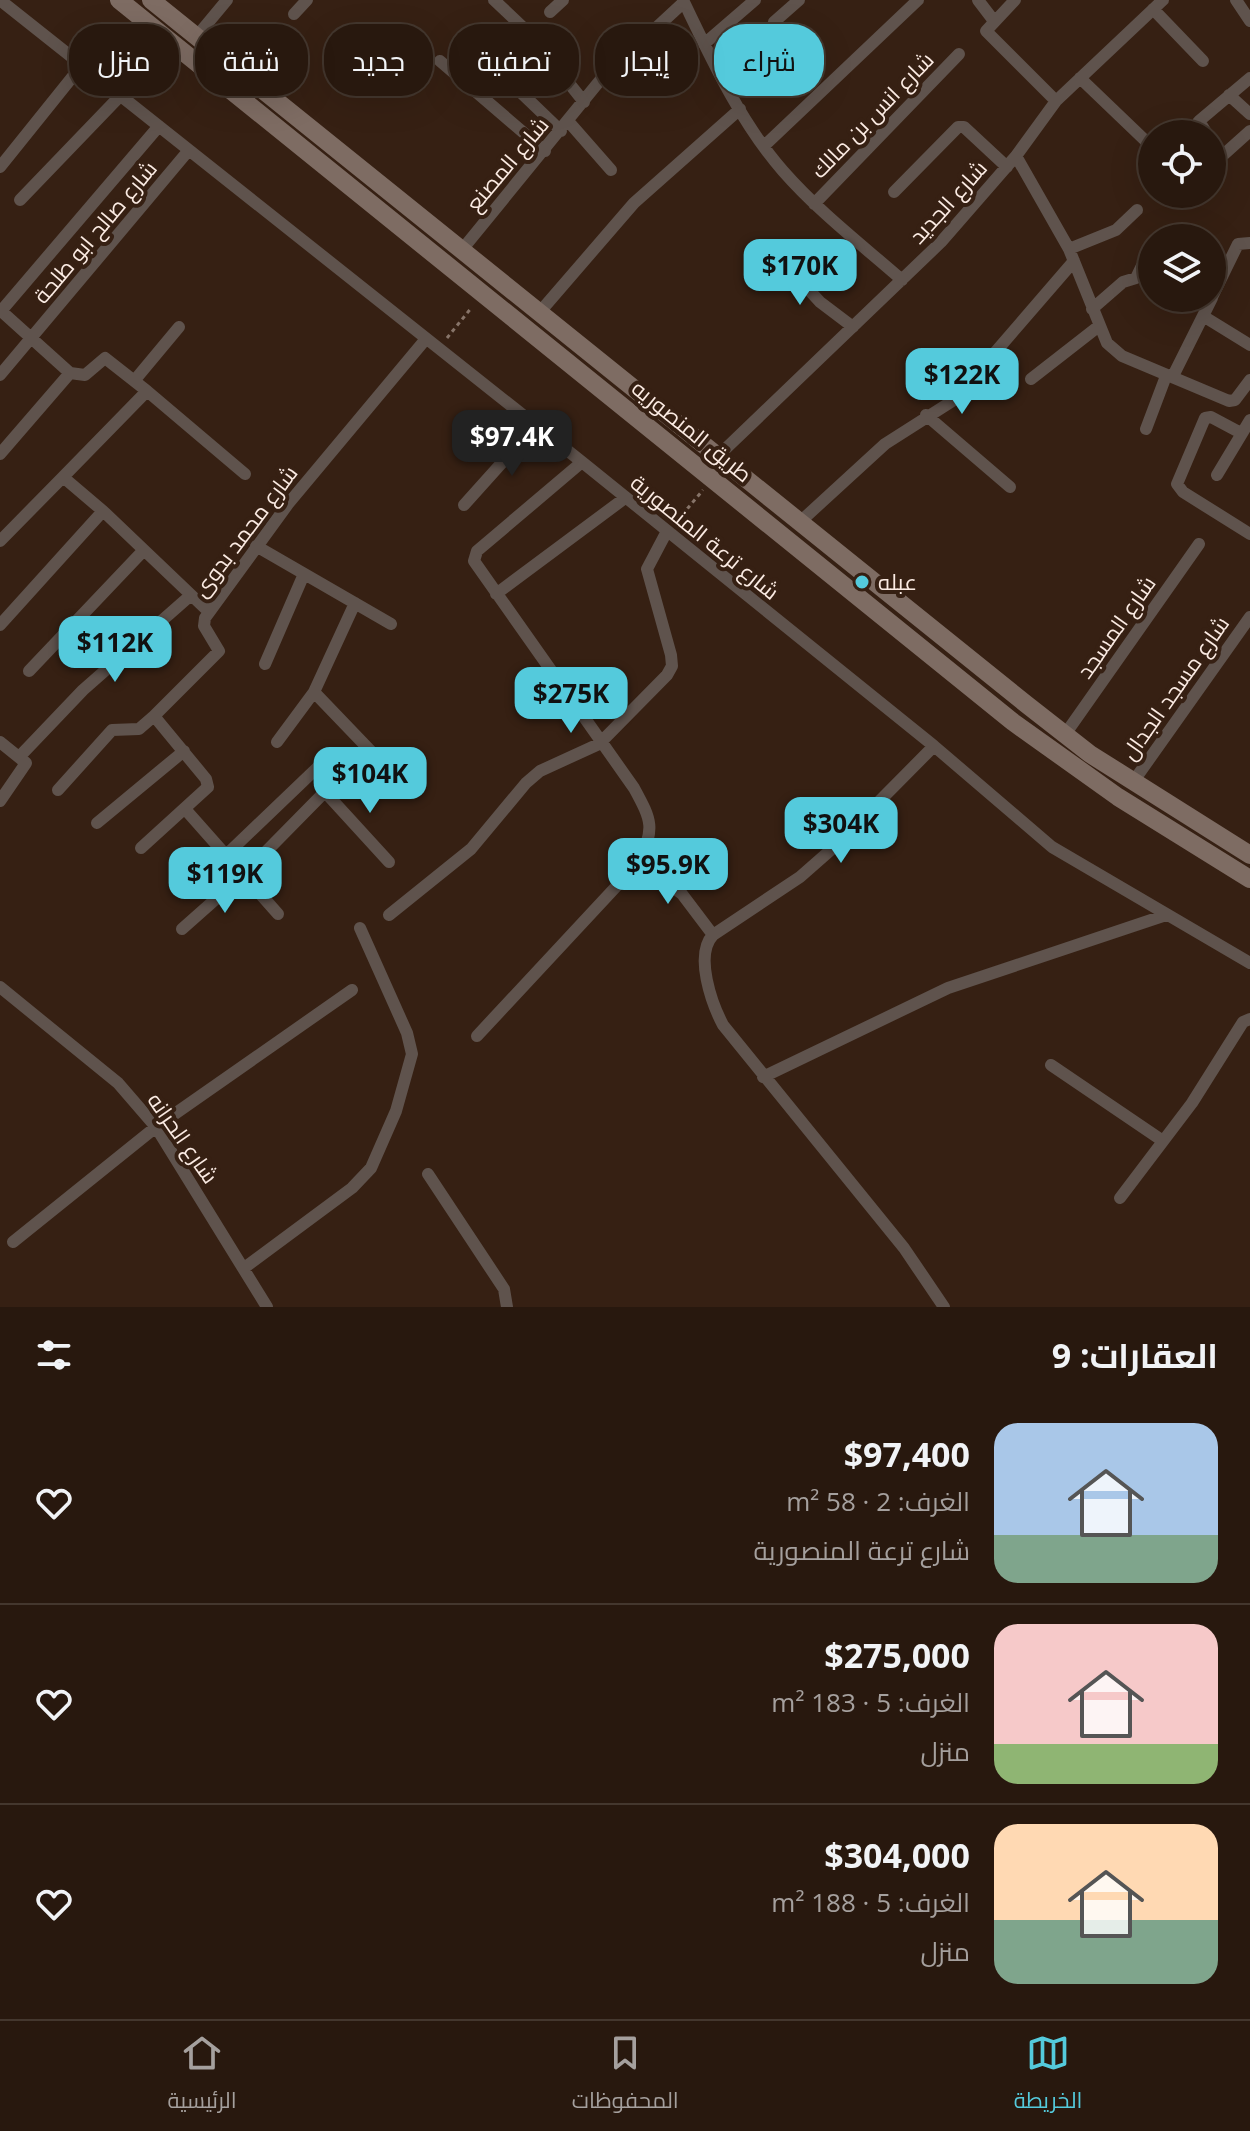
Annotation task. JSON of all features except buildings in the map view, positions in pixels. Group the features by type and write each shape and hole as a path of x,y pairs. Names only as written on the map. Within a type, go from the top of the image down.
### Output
{"main road":[{"name":"طريق المنصوريه","path":"119,0 1013,722 1094,781 1250,879"},
{"name":"طريق المنصوريه","path":"151,0 195,34"},
{"name":"طريق المنصوريه","path":"270,96 1026,704 1133,782 1250,855"},
{"path":"302,148 315,133"},
{"path":"1013,722 1026,704"}],"street":[{"path":"207,24 227,0"},
{"path":"294,14 307,0"},
{"path":"494,0 529,33 584,102"},
{"path":"550,12 563,0"},
{"path":"704,44 755,0"},
{"path":"774,22 799,0"},
{"path":"764,146 918,0"},
{"path":"978,0 994,21"},
{"path":"1015,0 986,29 987,34 1056,101"},
{"path":"1236,0 1250,21"},
{"path":"684,1 704,44 764,146 814,204 902,280"},
{"name":"شارع المصنع","path":"461,251 630,48 684,1"},
{"path":"1158,4 1203,61"},
{"name":"شارع الجديد","path":"719,455 902,280 1007,167 1056,101 1158,4"},
{"name":"شارع ترعة المنصورية","path":"2,6 69,55"},
{"name":"شارع انس بن مالك","path":"814,204 959,54"},
{"path":"440,61 545,151"},
{"path":"1080,78 1138,134"},
{"path":"1200,120 1250,78"},
{"path":"0,167 69,81"},
{"path":"1229,95 1250,114"},
{"path":"20,200 120,96"},
{"name":"شارع ترعة المنصورية","path":"122,96 534,427 670,529 1052,847 1250,963"},
{"path":"530,96 611,170"},
{"path":"539,313 634,203 740,109"},
{"path":"159,126 1,310 30,340 70,373 85,375 105,358 245,474"},
{"path":"894,192 958,127 964,127 1007,167"},
{"path":"1226,154 1250,131"},
{"name":"شارع صالح ابو طلحة","path":"0,375 189,150"},
{"path":"1016,156 1072,255 1099,326 1113,350 1229,401 1237,399 1250,380"},
{"path":"801,521 885,444 926,415 954,400 1072,255 1116,230 1137,210"},
{"path":"1226,267 1238,244 1250,243"},
{"path":"777,255 820,302 853,327"},
{"path":"1092,309 1123,282 1136,278 1138,274"},
{"path":"1146,429 1205,312"},
{"path":"1203,316 1250,345"},
{"path":"1031,379 1099,326"},
{"path":"134,381 179,327"},
{"name":"شارع محمد بدوى","path":"154,716 219,651 204,626 209,612 256,546 425,340"},
{"path":"0,454 70,373"},
{"path":"0,541 147,391"},
{"path":"1237,399 1250,412"},
{"path":"926,415 1010,487"},
{"path":"1241,433 1211,417 1205,418 1177,484 1183,492 1246,531 1250,515"},
{"path":"1217,475 1250,420"},
{"path":"464,505 534,427"},
{"path":"477,1036 639,862 651,836 648,813 634,788 599,744 474,561 474,554 582,462"},
{"path":"63,477 209,612"},
{"path":"496,594 625,498"},
{"path":"0,625 103,511"},
{"path":"389,915 471,849 526,783 540,771 599,744 672,666 647,569 670,529"},
{"name":"شارع المسجد","path":"1066,733 1199,544"},
{"path":"256,546 391,624"},
{"path":"29,671 143,551"},
{"path":"265,664 304,574"},
{"path":"21,755 104,669 191,595"},
{"path":"277,742 314,692 355,603"},
{"name":"شارع مسجد الجدال","path":"1133,782 1250,617"},
{"path":"314,692 385,766"},
{"path":"58,790 112,730 139,729 154,716 208,783 206,791 141,848"},
{"path":"0,742 21,755 26,763 0,801"},
{"path":"934,746 800,877 713,935 705,945 705,954 715,1011 763,1077 904,1248 944,1307"},
{"path":"182,929 244,874 368,748"},
{"path":"97,823 184,751"},
{"path":"226,855 318,767"},
{"path":"325,792 389,862"},
{"path":"185,809 278,914"},
{"path":"639,862 682,894 713,935"},
{"path":"763,1077 948,988 1166,915"},
{"path":"244,1268 352,1188 371,1168 396,1111 412,1054 407,1033 360,928"},
{"name":"شارع الحرانه","path":"0,987 118,1083 156,1127 267,1307"},
{"path":"13,1242 156,1127 352,990"},
{"path":"1120,1198 1163,1141 1241,1025 1250,1019"},
{"path":"1051,1065 1163,1141"},
{"path":"428,1174 504,1289 507,1307"}],"path":[{"path":"445,340 475,304"},
{"path":"670,529 699,494"}],"place":[{"name":"عبله","path":"862,582"}]}
